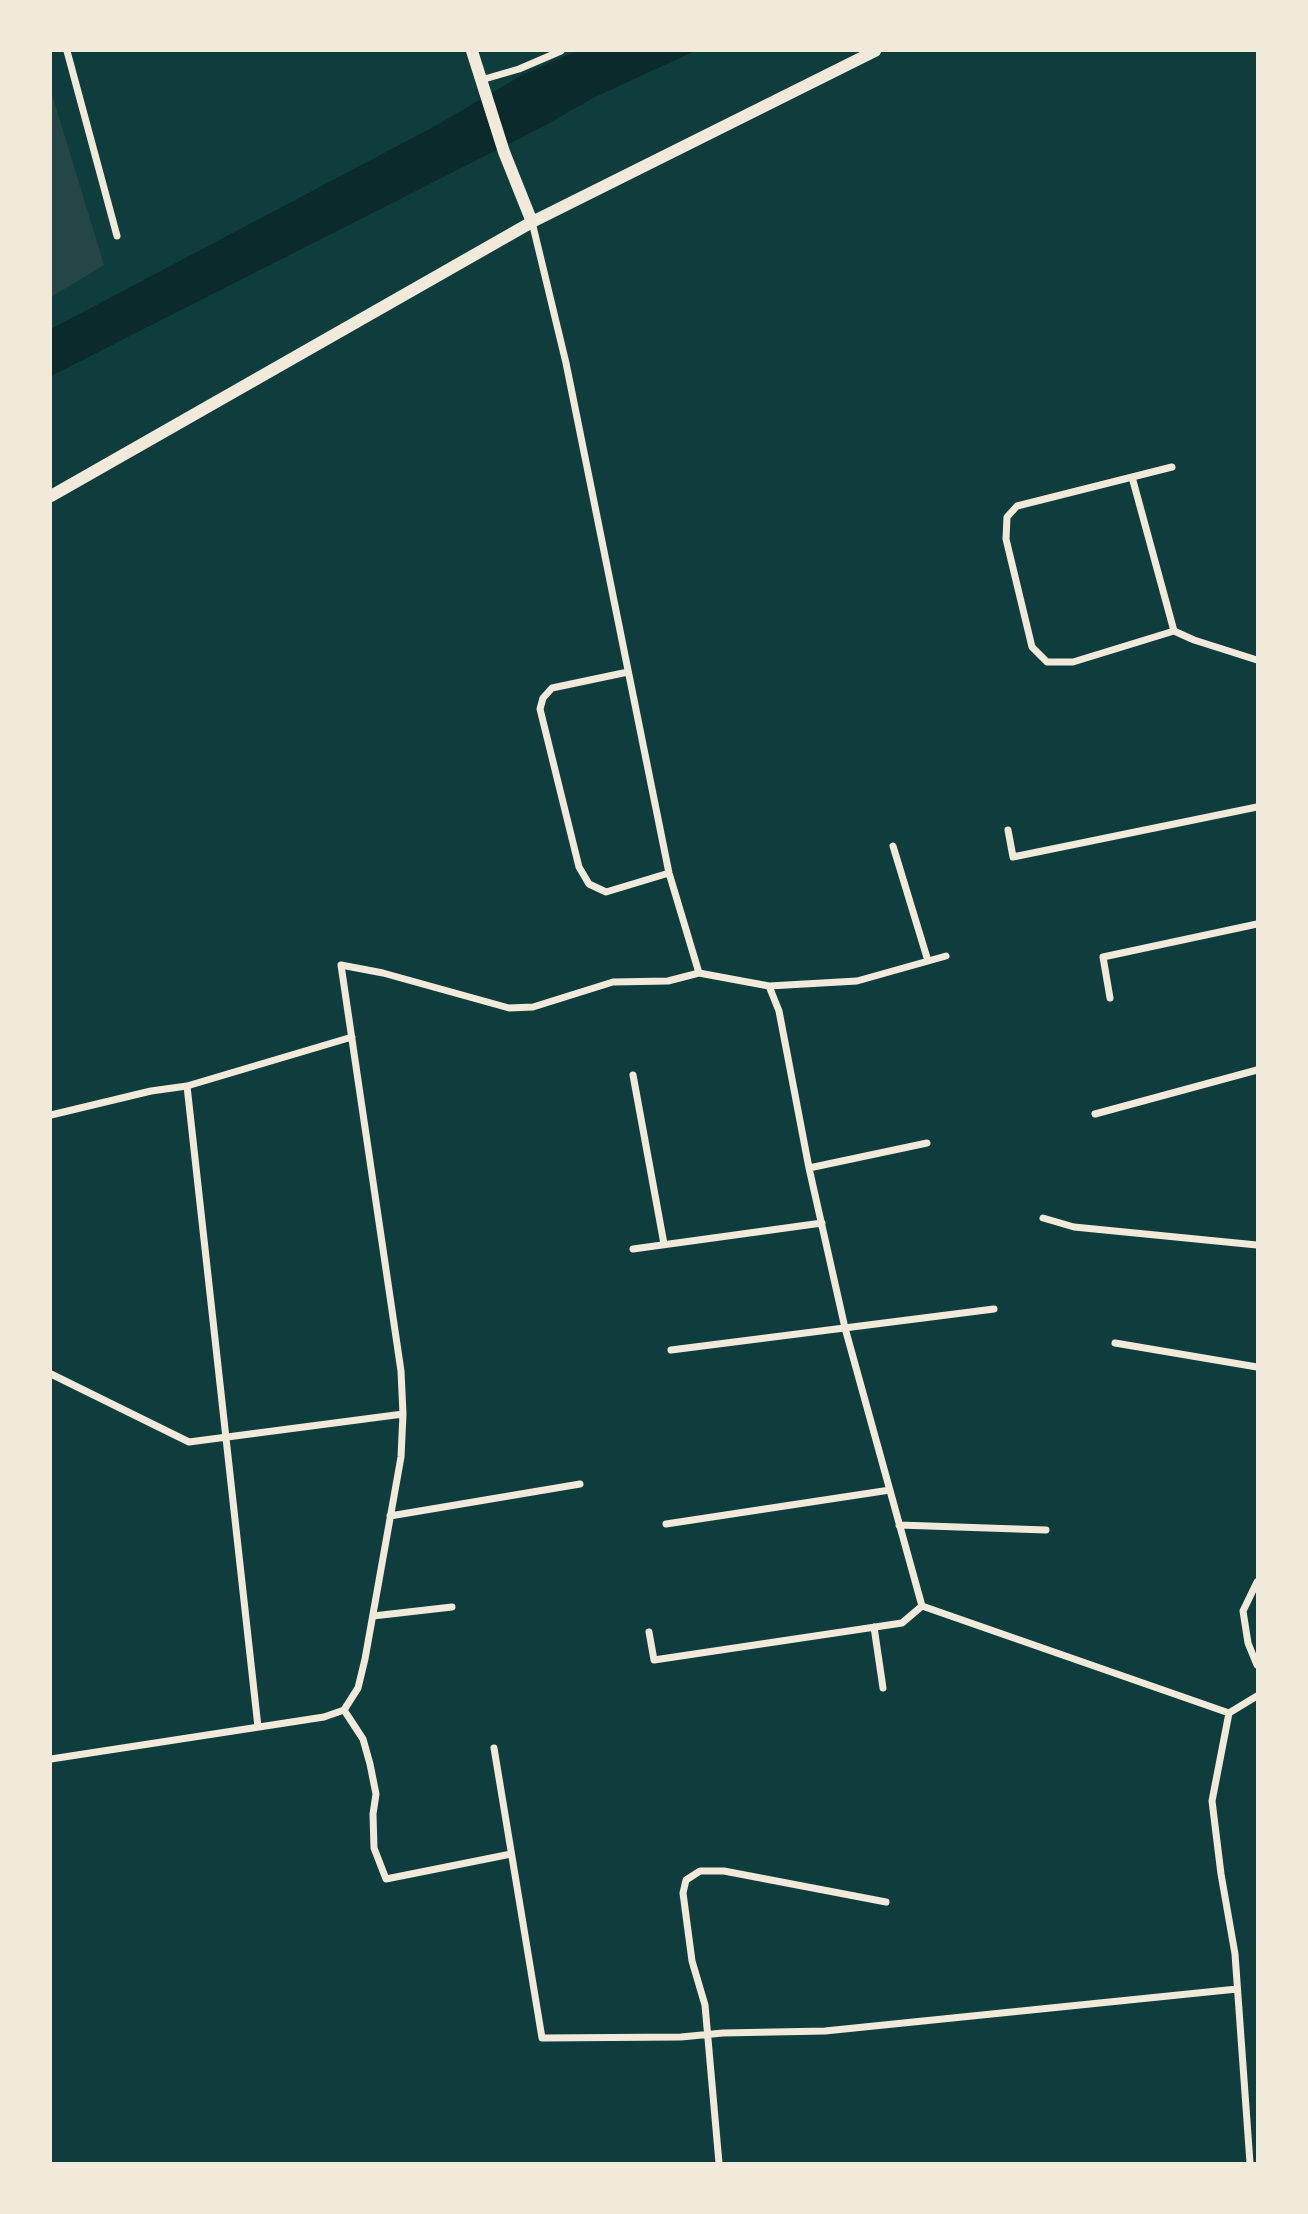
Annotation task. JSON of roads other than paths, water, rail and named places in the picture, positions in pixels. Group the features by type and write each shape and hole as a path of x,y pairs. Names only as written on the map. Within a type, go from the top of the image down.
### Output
{"street":[{"path":"67,51 117,236"},
{"path":"472,51 504,152 532,222 566,363 670,873 699,974"},
{"path":"482,83 561,51"},
{"path":"51,496 532,222 875,51"},
{"path":"1172,467 1017,506 1007,517 1006,539 1032,647 1047,662 1073,662 1174,631 1257,660"},
{"path":"1132,477 1174,631"},
{"path":"628,672 552,688 543,698 540,709 579,867 589,884 606,892 670,873"},
{"path":"1008,830 1013,857 1257,807"},
{"path":"893,846 929,961"},
{"path":"1110,998 1104,957 1257,924"},
{"path":"51,1759 324,1717 344,1710 358,1688 401,1457 403,1414 401,1371 341,965 383,973 509,1008 533,1007 612,982 668,981 699,974 769,986 857,981 946,956"},
{"path":"769,986 779,1011 809,1168 845,1328 922,1606"},
{"path":"51,1115 151,1091 187,1086 352,1037"},
{"path":"1095,1114 1257,1070"},
{"path":"633,1075 664,1244"},
{"path":"187,1086 258,1727"},
{"path":"809,1168 927,1143"},
{"path":"1043,1218 1074,1227 1257,1245"},
{"path":"634,1249 822,1223"},
{"path":"671,1350 994,1308"},
{"path":"1115,1343 1257,1367"},
{"path":"51,1374 189,1442 403,1414"},
{"path":"390,1516 580,1484"},
{"path":"666,1524 890,1489"},
{"path":"900,1525 1046,1530"},
{"path":"1257,1583 1243,1611 1248,1643 1257,1665"},
{"path":"649,1632 654,1660 902,1623 922,1606"},
{"path":"922,1606 1229,1713"},
{"path":"373,1616 452,1607"},
{"path":"874,1627 883,1688"},
{"path":"1250,2163 1235,1954 1221,1874 1213,1801 1229,1713 1257,1696"},
{"path":"344,1710 363,1739 370,1764 376,1794 373,1814 374,1848 386,1879 511,1854"},
{"path":"494,1748 542,2038 681,2037 825,2031 1237,1989"},
{"path":"719,2163 705,2005 692,1961 683,1893 686,1880 700,1871 724,1871 886,1902"}]}
